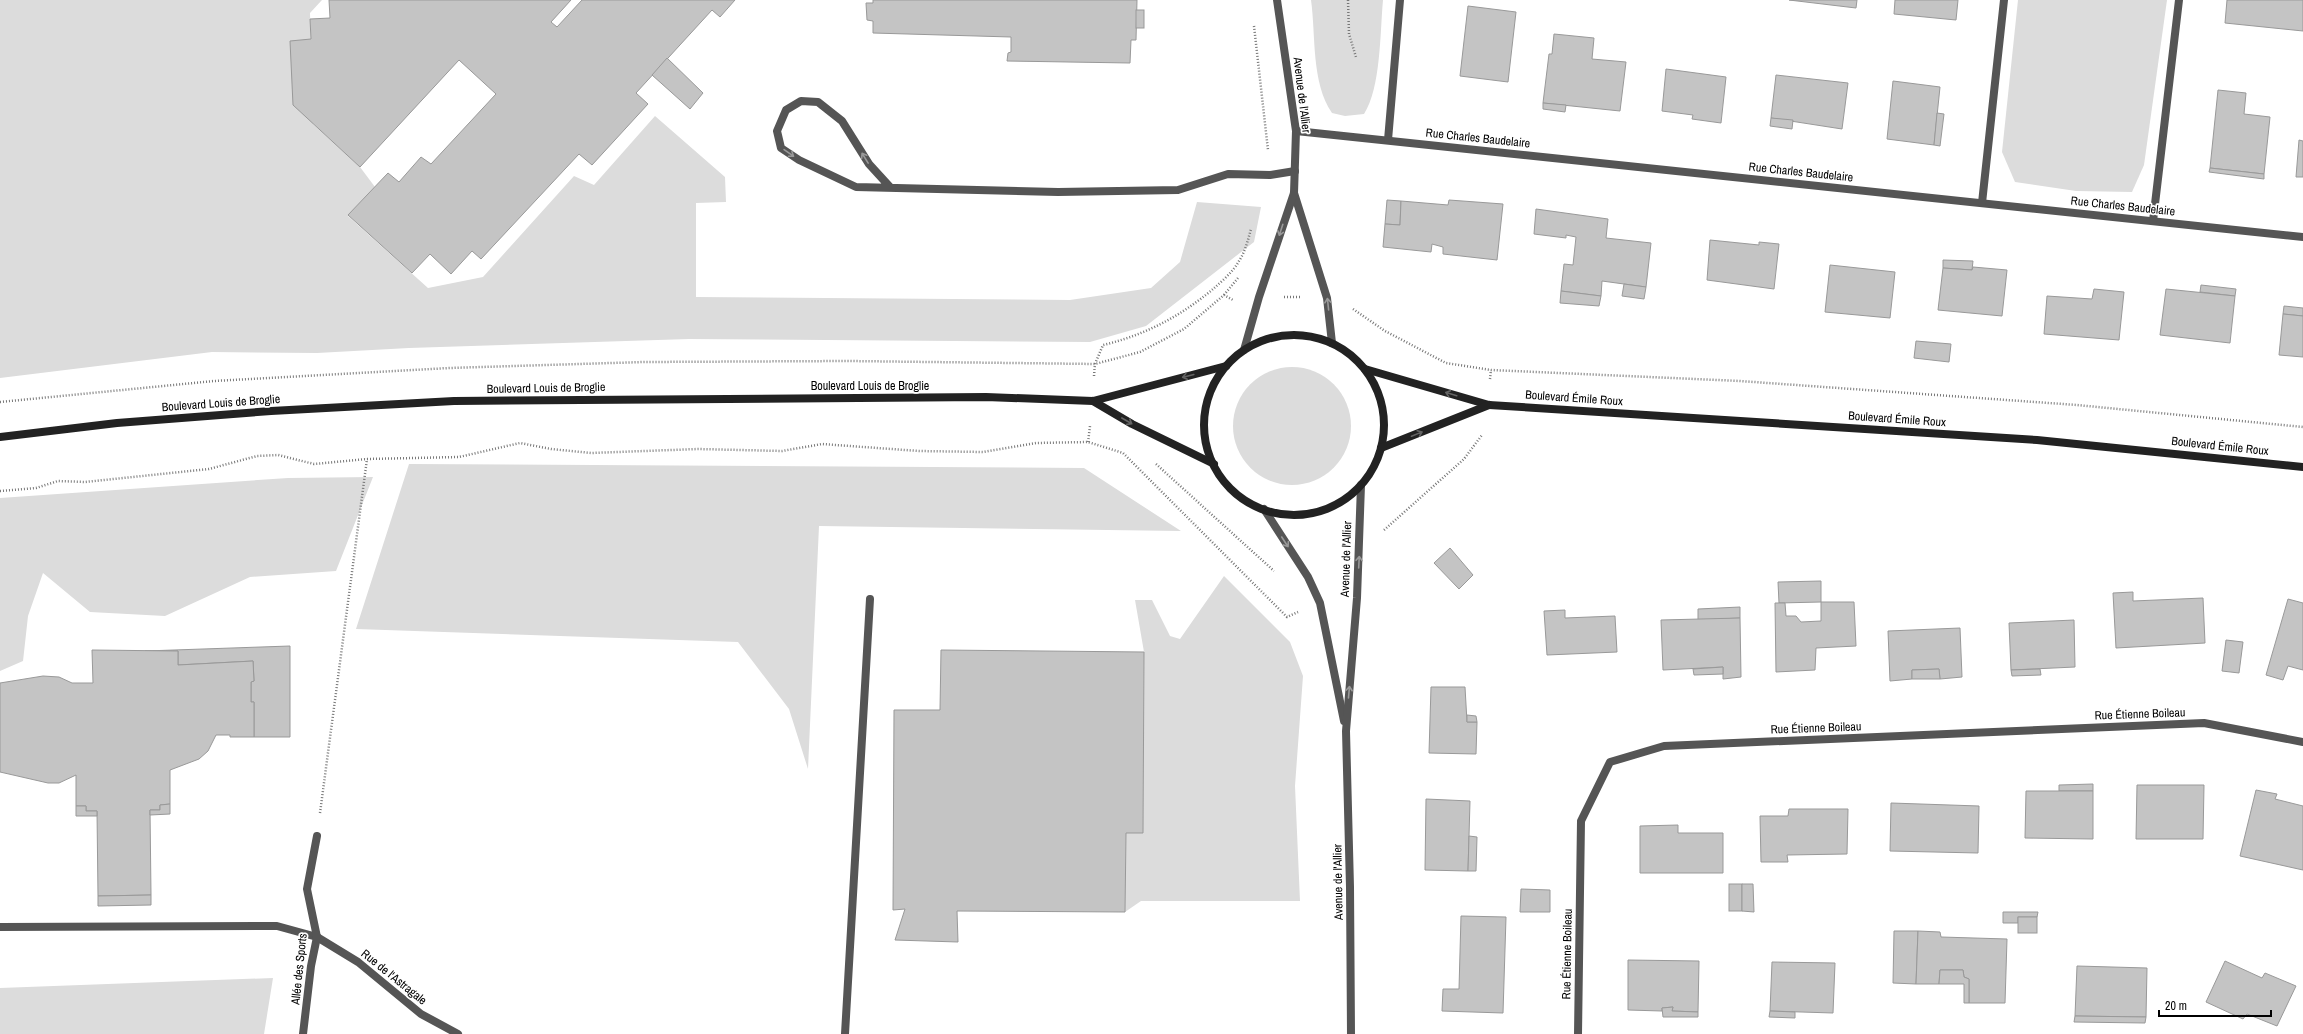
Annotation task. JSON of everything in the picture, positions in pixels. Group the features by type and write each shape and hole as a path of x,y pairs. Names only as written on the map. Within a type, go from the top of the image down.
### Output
{"main road":[{"path":"1296,334 1314,337 1332,343 1350,354 1365,369 1376,386 1382,406 1384,427 1381,448 1374,468 1361,485 1345,499 1327,509 1313,512 1284,514 1264,510 1248,502 1234,492 1214,464 1206,444 1205,424 1207,403 1214,384 1226,366 1244,350 1260,341 1278,336 1296,334"},
{"name":"Boulevard Louis de Broglie","path":"0,437 117,423 264,412 454,401 986,397 1093,401 1226,366"},
{"name":"Boulevard Émile Roux","path":"1365,369 1488,405 2037,440 2303,467"},
{"name":"Boulevard Louis de Broglie","path":"1093,401 1132,424 1214,464"},
{"name":"Boulevard Émile Roux","path":"1381,448 1488,405"}],"street":[{"name":"Avenue de l'Allier","path":"1244,350 1259,297 1294,193 1296,131 1277,0"},
{"path":"1388,140 1400,0"},
{"path":"1982,203 2004,0"},
{"path":"2153,221 2179,0"},
{"path":"890,187 869,164 842,121 818,102 801,101 786,110 777,131 782,148 799,160 856,187 1058,192 1178,190 1228,174 1270,175 1295,171"},
{"name":"Rue Charles Baudelaire","path":"1296,131 2303,237"},
{"name":"Avenue de l'Allier","path":"1294,193 1327,298 1332,343"},
{"name":"Avenue de l'Allier","path":"1351,1034 1350,887 1346,731 1359,548 1361,485"},
{"name":"Avenue de l'Allier","path":"1264,510 1308,577 1320,603 1346,731"},
{"path":"845,1034 870,599"},
{"name":"Rue Étienne Boileau","path":"1578,1034 1581,821 1610,762 1664,746 2204,723 2303,742"},
{"name":"Allée des Sports","path":"303,1034 311,966 317,937 307,889 317,836"},
{"name":"Rue de l'Astragale","path":"0,927 277,926 317,937 358,962 421,1014 458,1034"}],"path":[{"path":"1348,0 1349,34 1356,58"},
{"path":"1088,442 1093,401 1095,364 1103,345 1129,339 1162,324 1193,305 1220,282 1239,262 1251,229"},
{"path":"1359,548 1384,530 1464,459 1483,433 1488,405 1491,370"},
{"path":"0,490 36,488 58,481 85,482 209,469 257,456 278,455 314,464 367,459 459,457 520,443 551,449 591,453 698,448 782,451 822,444 911,450 983,452 1036,443 1088,442 1123,453 1287,617 1320,603"},
{"path":"317,836 367,459"},
{"path":"1153,462 1287,582 1308,577"}],"shaded area":[{"path":"0,0 322,0 310,13 313,124 360,167 375,187 348,216 428,288 483,277 574,176 594,185 655,116 725,177 726,202 696,203 696,297 1070,300 1151,288 1180,262 1197,202 1261,207 1254,242 1146,326 1090,342 689,339 409,348 317,353 212,352 0,378"},
{"path":"1311,0 1383,0 1377,75 1370,103 1364,114 1345,116 1332,113 1325,101 1317,73"},
{"path":"2018,0 2167,0 2144,165 2132,192 2076,191 2015,182 2002,152"},
{"path":"1292,367 1315,371 1334,384 1347,403 1351,426 1347,449 1334,468 1315,481 1292,485 1269,481 1250,468 1237,449 1233,426 1237,403 1250,384 1269,371"},
{"path":"409,464 1084,468 1181,531 819,526 808,769 789,709 738,642 356,629"},
{"path":"373,477 336,571 250,577 165,616 90,612 43,573 28,616 23,661 0,671 0,498 288,478"},
{"path":"1224,576 1290,642 1303,676 1295,786 1300,901 1141,901 1125,912 1126,833 1143,833 1144,652 1135,600 1152,600 1170,636 1180,639"},
{"path":"273,978 264,1034 0,1034 0,988"}],"building":[{"path":"329,0 571,0 551,22 557,27 582,0 735,0 720,17 712,10 636,93 648,104 592,165 579,154 481,259 472,251 451,274 430,254 412,273 348,215 388,173 399,182 421,157 431,164 496,94 459,60 360,167 293,105 290,41 311,39 310,19 330,18"},
{"path":"873,0 1137,0 1136,40 1131,40 1130,63 1007,61 1008,53 1011,52 1011,37 873,33 873,21 867,20 866,3 873,3"},
{"path":"1789,0 1857,0 1856,8"},
{"path":"1895,0 1958,0 1956,20 1894,14"},
{"path":"2227,0 2303,0 2303,31 2225,23"},
{"path":"1468,6 1516,12 1508,82 1460,76"},
{"path":"1136,10 1144,10 1144,28 1136,28"},
{"path":"1554,34 1594,38 1592,59 1626,62 1620,111 1543,103 1549,54 1552,54"},
{"path":"667,58 703,93 690,109 652,75"},
{"path":"1666,69 1726,77 1721,123 1692,119 1693,115 1662,111"},
{"path":"1776,75 1848,83 1842,129 1771,118"},
{"path":"1893,81 1940,87 1934,145 1887,139"},
{"path":"2218,90 2246,93 2244,114 2270,117 2264,174 2210,168"},
{"path":"1543,103 1566,105 1565,112 1543,109"},
{"path":"1937,113 1944,114 1940,146 1934,145"},
{"path":"1771,118 1793,120 1792,129 1770,126"},
{"path":"2299,140 2303,141 2303,177 2296,177"},
{"path":"2210,168 2264,174 2264,179 2209,172"},
{"path":"1387,200 1401,201 1400,225 1385,224"},
{"path":"1449,200 1503,204 1497,260 1443,254 1443,247 1432,244 1431,252 1383,247 1385,224 1400,225 1401,201 1448,205"},
{"path":"1536,209 1608,219 1606,238 1651,243 1646,287 1602,281 1601,296 1561,291 1564,264 1573,265 1576,237 1566,235 1566,238 1534,234"},
{"path":"1710,240 1759,245 1759,242 1779,244 1774,289 1707,280"},
{"path":"1943,260 1973,261 1972,270 1943,268"},
{"path":"1830,265 1895,272 1890,318 1825,312"},
{"path":"1973,267 2007,270 2002,316 1938,310 1943,268 1972,270"},
{"path":"1624,284 1646,287 1644,299 1622,296"},
{"path":"2201,285 2236,289 2235,296 2200,292"},
{"path":"2094,289 2124,292 2119,340 2044,334 2047,296 2092,299"},
{"path":"2166,289 2235,296 2230,343 2160,335"},
{"path":"1561,291 1601,296 1599,306 1560,303"},
{"path":"2284,306 2303,308 2303,316 2283,314"},
{"path":"2283,314 2303,316 2303,357 2279,355"},
{"path":"1916,341 1951,344 1949,362 1914,358"},
{"path":"1450,548 1473,575 1459,589 1434,563"},
{"path":"1821,581 1821,602 1779,603 1778,582"},
{"path":"2133,592 2133,601 2203,598 2205,643 2116,648 2113,593"},
{"path":"2288,599 2303,603 2303,670 2288,666 2283,680 2266,675"},
{"path":"1821,602 1854,602 1856,646 1816,648 1815,670 1776,672 1775,603 1785,603 1786,616 1796,616 1801,622 1821,621"},
{"path":"1740,607 1740,618 1698,620 1698,609"},
{"path":"1565,610 1565,618 1615,616 1617,652 1547,655 1544,611"},
{"path":"1740,618 1741,677 1723,679 1723,667 1663,670 1661,620"},
{"path":"2074,620 2075,667 2011,670 2009,623"},
{"path":"1960,628 1962,677 1940,679 1939,669 1912,670 1912,679 1890,681 1888,631"},
{"path":"2226,640 2243,642 2239,673 2222,671"},
{"path":"290,646 290,737 254,737 254,702 251,702 251,682 254,681 253,661 178,665 178,651 145,651"},
{"path":"92,650 178,651 178,665 253,661 254,681 251,682 251,702 254,702 254,737 230,737 230,735 216,735 208,751 199,759 170,770 170,804 160,805 160,810 150,810 151,895 98,896 97,811 86,811 86,806 76,806 76,775 59,783 48,783 0,772 0,683 43,676 59,677 72,683 93,683"},
{"path":"941,650 1144,652 1143,833 1126,833 1125,912 957,911 958,942 895,940 905,909 893,910 894,710 940,710"},
{"path":"1723,667 1723,674 1694,675 1693,669"},
{"path":"1939,669 1940,679 1912,679 1912,670"},
{"path":"2040,669 2041,675 2012,676 2011,670"},
{"path":"1431,687 1465,687 1467,722 1477,722 1476,754 1429,753"},
{"path":"1467,715 1476,716 1477,722 1467,722"},
{"path":"2093,784 2093,791 2059,791 2059,785"},
{"path":"2137,785 2204,785 2203,839 2136,839"},
{"path":"2256,790 2277,794 2275,799 2303,806 2303,870 2240,856"},
{"path":"2026,791 2093,791 2093,839 2025,838"},
{"path":"1426,799 1470,801 1468,871 1425,870"},
{"path":"1891,803 1979,806 1978,853 1890,851"},
{"path":"170,804 170,814 150,815 150,810 160,810 160,805"},
{"path":"76,806 86,806 86,811 97,811 97,816 76,816"},
{"path":"1789,809 1848,809 1847,854 1787,855 1788,862 1761,862 1760,816 1788,816"},
{"path":"1678,825 1678,833 1723,833 1723,873 1640,873 1640,826"},
{"path":"1469,836 1477,837 1476,871 1468,871"},
{"path":"1729,884 1742,884 1742,911 1729,911"},
{"path":"1742,884 1753,884 1754,912 1742,911"},
{"path":"1521,889 1550,890 1550,912 1520,912"},
{"path":"151,895 151,905 98,906 98,896"},
{"path":"2003,912 2038,912 2037,917 2018,917 2018,923 2003,923"},
{"path":"1461,916 1506,917 1503,1013 1442,1011 1443,989 1459,989"},
{"path":"2018,917 2037,917 2037,933 2018,933"},
{"path":"1894,931 1918,931 1916,984 1893,983"},
{"path":"1918,931 1940,932 1941,937 2007,939 2005,1003 1969,1003 1969,979 1964,977 1963,970 1940,970 1939,984 1916,984"},
{"path":"1628,960 1699,961 1698,1012 1672,1011 1673,1007 1662,1008 1662,1011 1628,1010"},
{"path":"2225,961 2262,978 2265,973 2296,986 2277,1026 2247,1014 2243,1019 2206,1002"},
{"path":"1772,962 1835,963 1833,1013 1770,1011"},
{"path":"2077,966 2147,968 2146,1017 2075,1016"},
{"path":"1940,970 1963,970 1964,977 1969,979 1969,1003 1964,1003 1964,984 1939,984"},
{"path":"1673,1007 1672,1011 1698,1012 1698,1017 1663,1017 1662,1008"},
{"path":"1770,1011 1795,1012 1795,1018 1769,1017"},
{"path":"2075,1016 2146,1017 2145,1023 2074,1022"}]}
